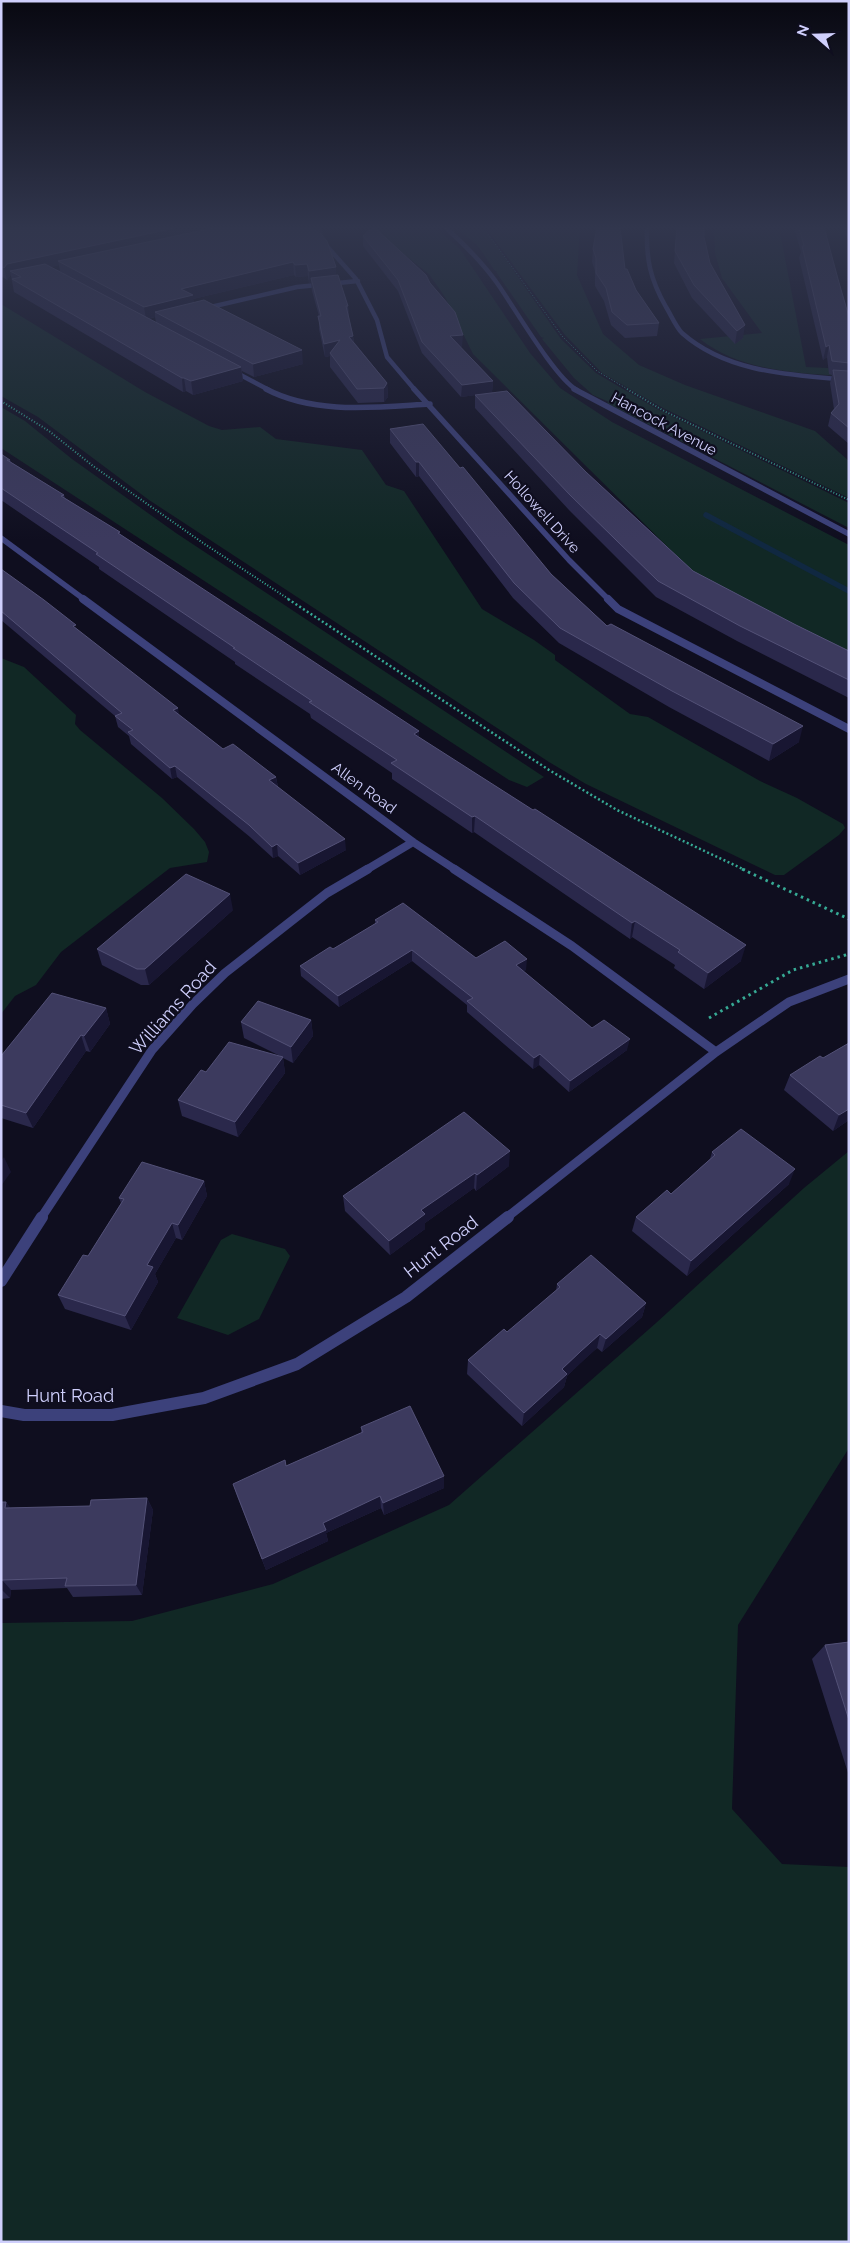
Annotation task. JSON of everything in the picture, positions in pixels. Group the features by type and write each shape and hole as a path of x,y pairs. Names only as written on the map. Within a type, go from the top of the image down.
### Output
{"street":[{"name":"Hollowell Drive","path":"380,332 387,356 407,382 430,404 435,413 569,560 618,609 849,729"},
{"name":"Hancock Avenue","path":"529,332 555,369 571,387 849,534"},
{"path":"681,332 706,350 740,364 778,374 849,380"},
{"path":"221,365 276,394 308,402 347,408 430,404"},
{"name":"Allen Road","path":"1,538 413,842 572,946 716,1052"},
{"name":"Williams Road","path":"1,1281 88,1145 152,1050 193,1004 251,952 327,893 413,842"},
{"name":"Hunt Road","path":"1,1411 24,1415 112,1415 204,1398 297,1364 406,1297 716,1052 789,1002 849,979"}],"path":[{"path":"559,332 597,371 664,411 849,500"},
{"path":"1,401 49,431 93,466 203,543 550,770 617,810 849,919"}],"green space":[{"path":"1,332 46,332 145,392 209,426 222,430 260,427 276,439 362,450 386,485 404,491 482,609 534,640 555,655 555,660 630,714 648,717 760,781 797,798 843,824 845,828 839,835 784,875 775,875 586,784 549,762 149,500 38,417 1,396"},
{"path":"462,332 516,332 530,353 560,388 612,422 849,545 849,653 698,577 473,354"},
{"path":"537,332 556,332 596,373 657,409 849,503 849,528 593,395 574,378 542,339 544,338"},
{"path":"563,332 602,332 639,365 685,385 815,431 849,461 849,498 663,408 602,373"},
{"path":"761,332 799,332 806,367 849,369 849,376 771,369 733,358 716,350 700,339 762,333"},
{"path":"1,407 25,421 72,459 176,533 544,777 527,787 509,780 1,448"},
{"path":"1,658 24,667 76,715 75,724 80,730 162,798 194,829 205,842 209,852 207,862 170,868 61,952 36,985 15,996 1,1014"},
{"path":"849,1151 849,1448 738,1625 732,1809 782,1864 849,1867 849,2242 1,2242 1,1623 132,1621 273,1584 449,1505 656,1323 804,1188"},
{"path":"232,1234 285,1249 290,1256 259,1319 228,1335 177,1318 221,1240"}],"building":[{"path":"102,332 174,332 241,367 191,381 182,378"},
{"path":"192,332 266,332 302,350 253,364"},
{"path":"321,332 352,332 353,336 349,337 387,383 384,388 357,389 330,353 340,340 324,344"},
{"path":"418,332 462,332 463,335 450,336 493,381 462,385 422,342"},
{"path":"822,332 849,332 849,363 832,361 829,345 826,347"},
{"path":"833,370 849,371 849,428 831,413 839,404"},
{"path":"507,391 586,472 693,571 849,651 849,680 740,626 658,581 570,495 475,395"},
{"path":"423,424 460,468 463,467 551,574 607,626 611,624 803,726 773,744 672,691 560,628 514,583 419,462 416,462 390,429"},
{"path":"1,454 10,460 7,460 64,495 61,496 120,532 118,533 419,731 414,734 533,810 535,809 746,945 708,973 678,952 680,950 635,921 632,923 475,816 472,817 391,763 397,760 309,702 312,701 1,488"},
{"path":"1,569 76,625 73,626 178,708 173,710 223,749 233,744 276,777 269,780 345,839 298,863 277,844 272,847 249,825 175,766 170,768 128,732 133,730 115,716 122,713 1,611"},
{"path":"186,874 230,894 145,969 137,969 97,949"},
{"path":"403,903 476,958 505,941 527,959 516,965 592,1028 604,1020 630,1039 570,1081 540,1054 534,1058 467,1001 473,998 412,950 338,996 300,966 330,947 333,949 378,922 375,920"},
{"path":"52,993 106,1008 84,1036 81,1035 26,1113 1,1105 1,1056"},
{"path":"258,1001 311,1020 291,1047 241,1022"},
{"path":"229,1042 283,1057 235,1122 178,1100 201,1070 206,1072"},
{"path":"849,1043 849,1109 839,1115 790,1075 820,1056 823,1058"},
{"path":"464,1112 510,1151 477,1175 475,1173 421,1210 425,1214 389,1241 343,1196"},
{"path":"741,1129 795,1169 691,1261 636,1217 667,1190 671,1194 715,1155 712,1152"},
{"path":"142,1162 204,1181 178,1225 172,1223 147,1265 153,1267 125,1316 58,1295 83,1255 88,1256 124,1199 119,1198"},
{"path":"591,1255 646,1303 606,1339 600,1334 581,1351 562,1369 567,1374 524,1413 468,1360 504,1329 507,1332 560,1287 557,1284"},
{"path":"410,1406 444,1476 383,1503 380,1496 323,1523 326,1530 262,1559 233,1484 285,1460 286,1466 363,1432 361,1427"},
{"path":"147,1498 136,1585 65,1586 67,1578 2,1580 1,1583 1,1502 6,1502 5,1508 90,1506 91,1500"},
{"path":"849,1642 849,1720 825,1645"}],"waterway":[{"path":"706,515 849,591"}]}
